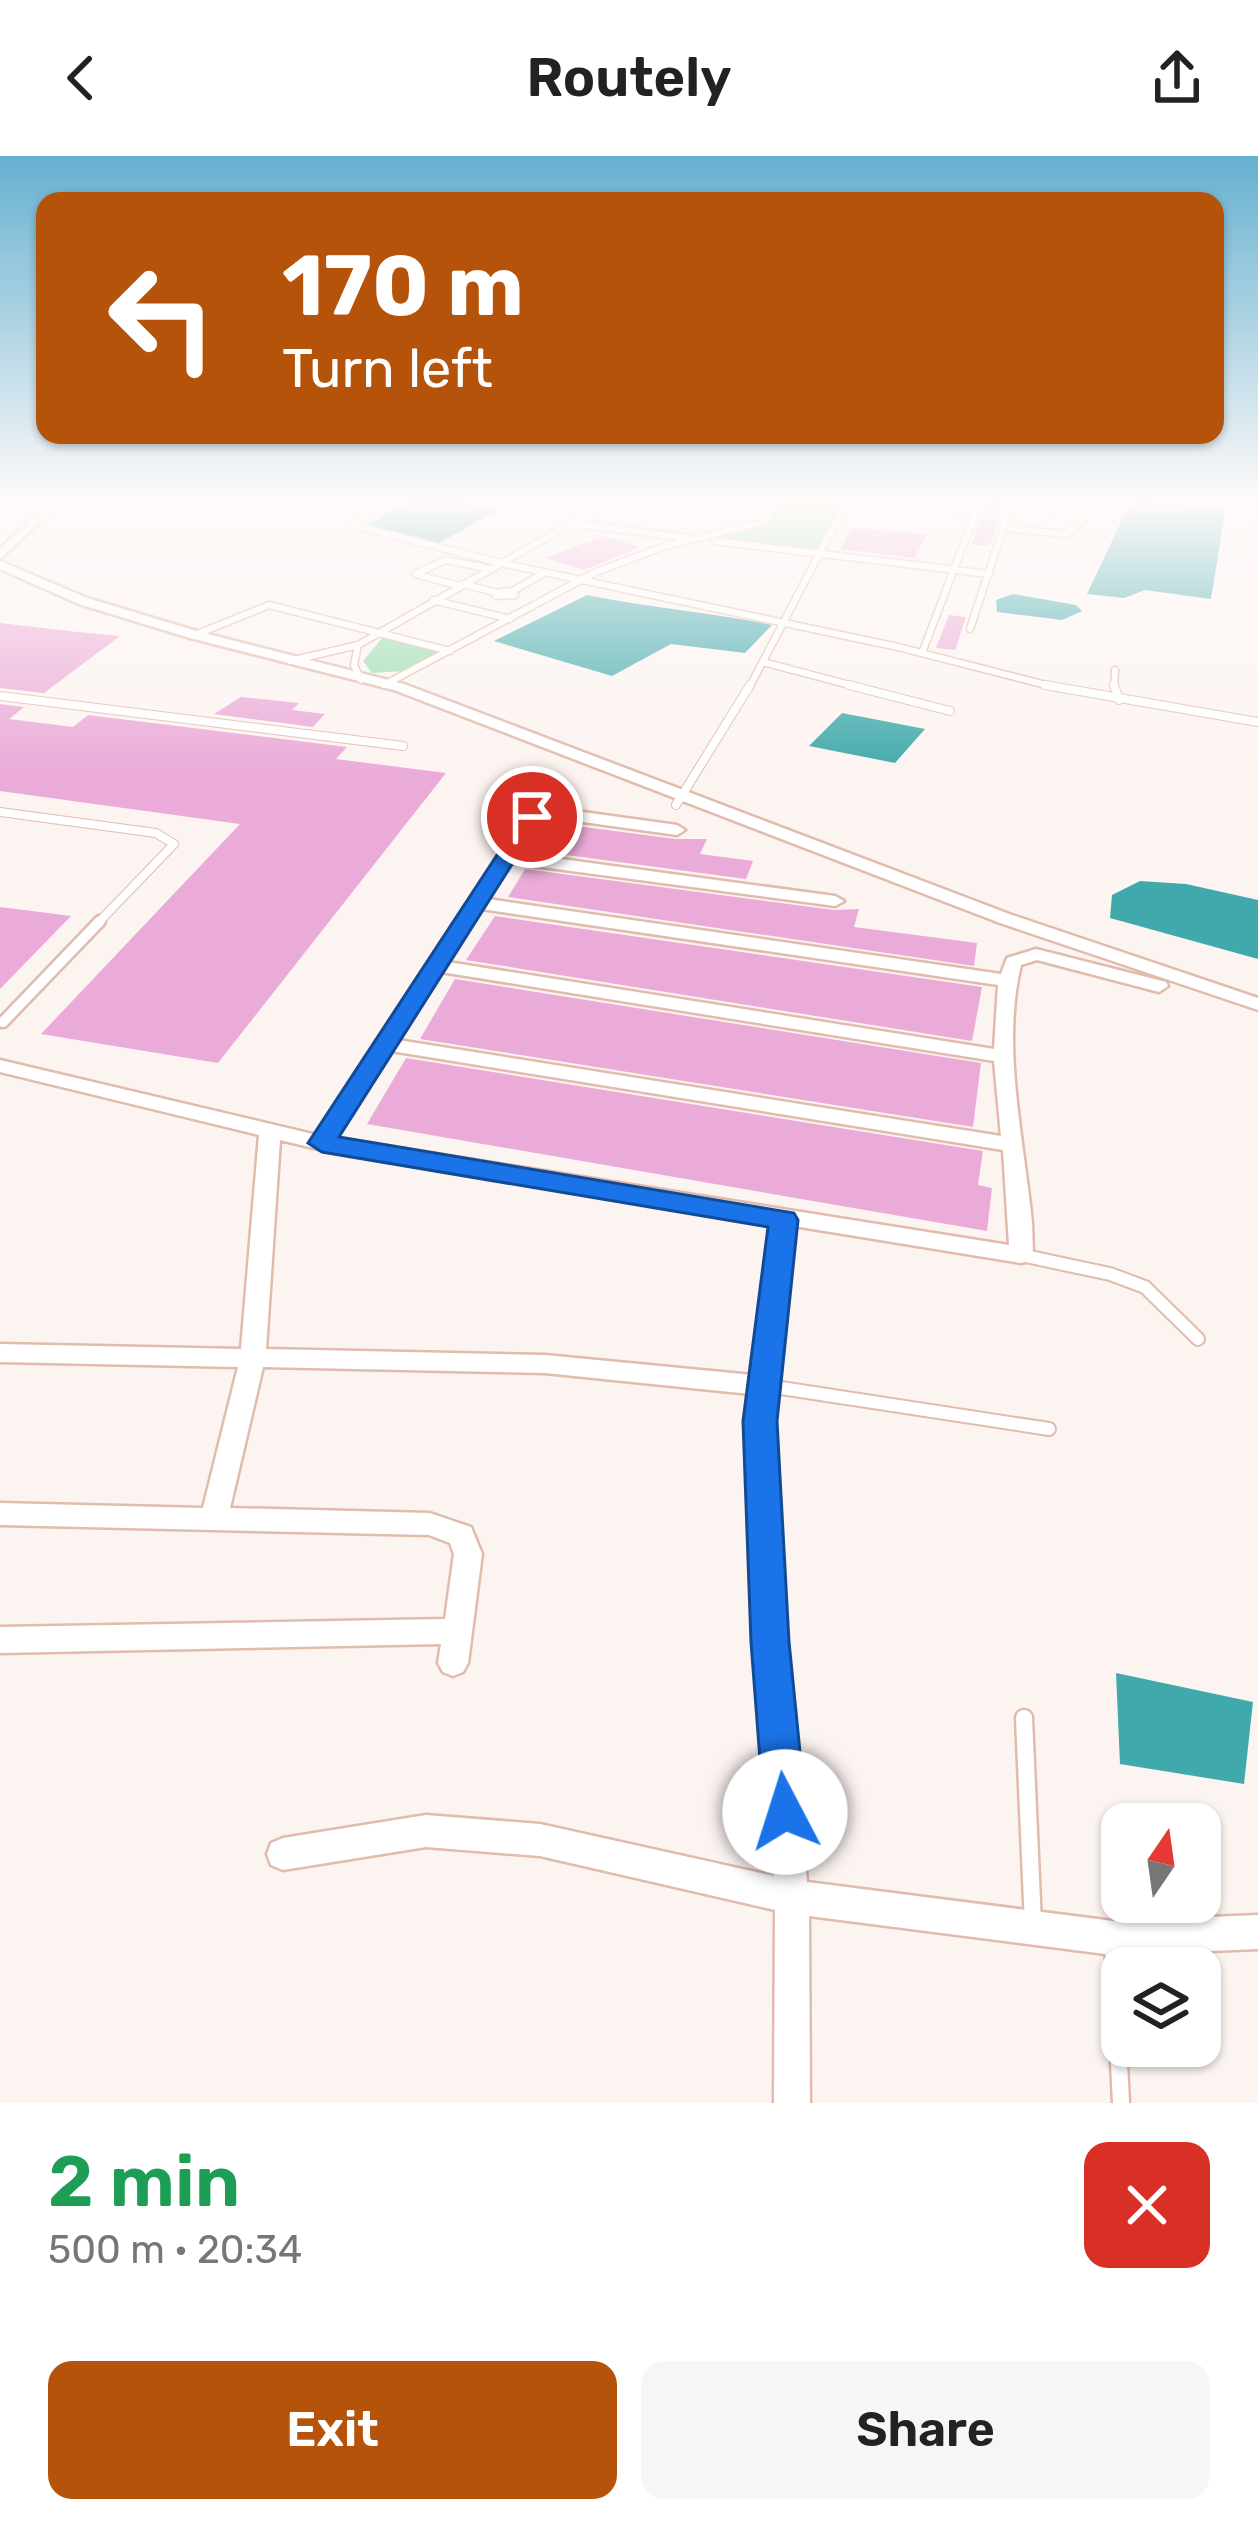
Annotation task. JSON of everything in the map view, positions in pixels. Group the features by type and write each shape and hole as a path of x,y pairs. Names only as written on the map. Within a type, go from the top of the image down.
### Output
{"street":[{"path":"62,592 195,635 399,687 1159,986 1258,1018"},
{"path":"322,1143 532,817 541,814 676,830"},
{"path":"506,856 835,901"},
{"path":"476,903 1007,981"},
{"path":"999,924 1258,1004"},
{"path":"0,1066 322,1143 1022,1256 1006,1057 1007,981 1013,962 1036,954 1159,986"},
{"path":"436,966 1006,1057"},
{"path":"386,1044 1014,1145"},
{"path":"214,1520 253,1358 270,1132"},
{"path":"783,1220 760,1421 770,1642 793,1897 792,2103"},
{"path":"0,1353 545,1364 764,1386"},
{"path":"0,1514 430,1524 461,1535 468,1554 453,1664"},
{"path":"0,1640 456,1631"},
{"path":"284,1854 426,1831 518,1838 793,1897 1033,1931 1113,1938 1258,1932"}],"lane":[{"path":"290,661 358,645 448,592"},
{"path":"485,592 539,603"},
{"path":"512,595 517,592"},
{"path":"385,686 561,592"},
{"path":"635,592 1119,700 1258,722"},
{"path":"680,800 802,592"},
{"path":"922,653 946,592"},
{"path":"970,629 983,592"},
{"path":"477,611 500,596"},
{"path":"433,600 510,619"},
{"path":"195,635 269,605 451,651"},
{"path":"358,645 354,665 361,680"},
{"path":"763,662 950,711"},
{"path":"1114,670 1114,694 1119,700"},
{"path":"0,696 403,746"},
{"path":"0,812 156,833 174,844 3,1022"},
{"path":"1022,1256 1110,1274 1145,1287 1198,1339"},
{"path":"764,1386 1049,1429"},
{"path":"1024,1718 1033,1931"},
{"path":"1113,1938 1121,2103"}],"green space":[{"path":"383,637 441,652 406,671 372,673 363,661"}],"water":[{"path":"1088,592 1140,592 1124,598"},
{"path":"1159,592 1212,592 1211,599"},
{"path":"1013,594 1076,605 1082,611 1062,620 997,612 996,600"},
{"path":"587,595 772,625 745,653 671,644 612,676 494,641"},
{"path":"842,713 925,729 895,763 809,746"},
{"path":"1140,881 1186,884 1258,900 1258,959 1110,918 1112,895"},
{"path":"1116,1673 1253,1702 1244,1784 1120,1764"}],"building":[{"path":"949,615 966,617 955,650 936,648"},
{"path":"0,623 120,636 44,693 0,688"},
{"path":"241,697 299,703 292,710 325,714 313,727 214,714"},
{"path":"0,704 24,707 9,719 73,727 88,715 347,747 336,759 446,773 218,1063 41,1034 240,824 0,791"},
{"path":"554,823 707,839 700,854 753,861 746,879 536,851"},
{"path":"525,869 834,910 859,909 854,927 977,943 974,966 508,897"},
{"path":"0,907 71,916 0,989"},
{"path":"495,916 982,987 972,1041 466,960"},
{"path":"455,979 981,1063 973,1127 420,1039"},
{"path":"406,1058 983,1151 978,1185 992,1188 987,1231 367,1124"}],"route":[{"path":"532,817 322,1143 783,1220 760,1421 770,1642 785,1812"}]}
